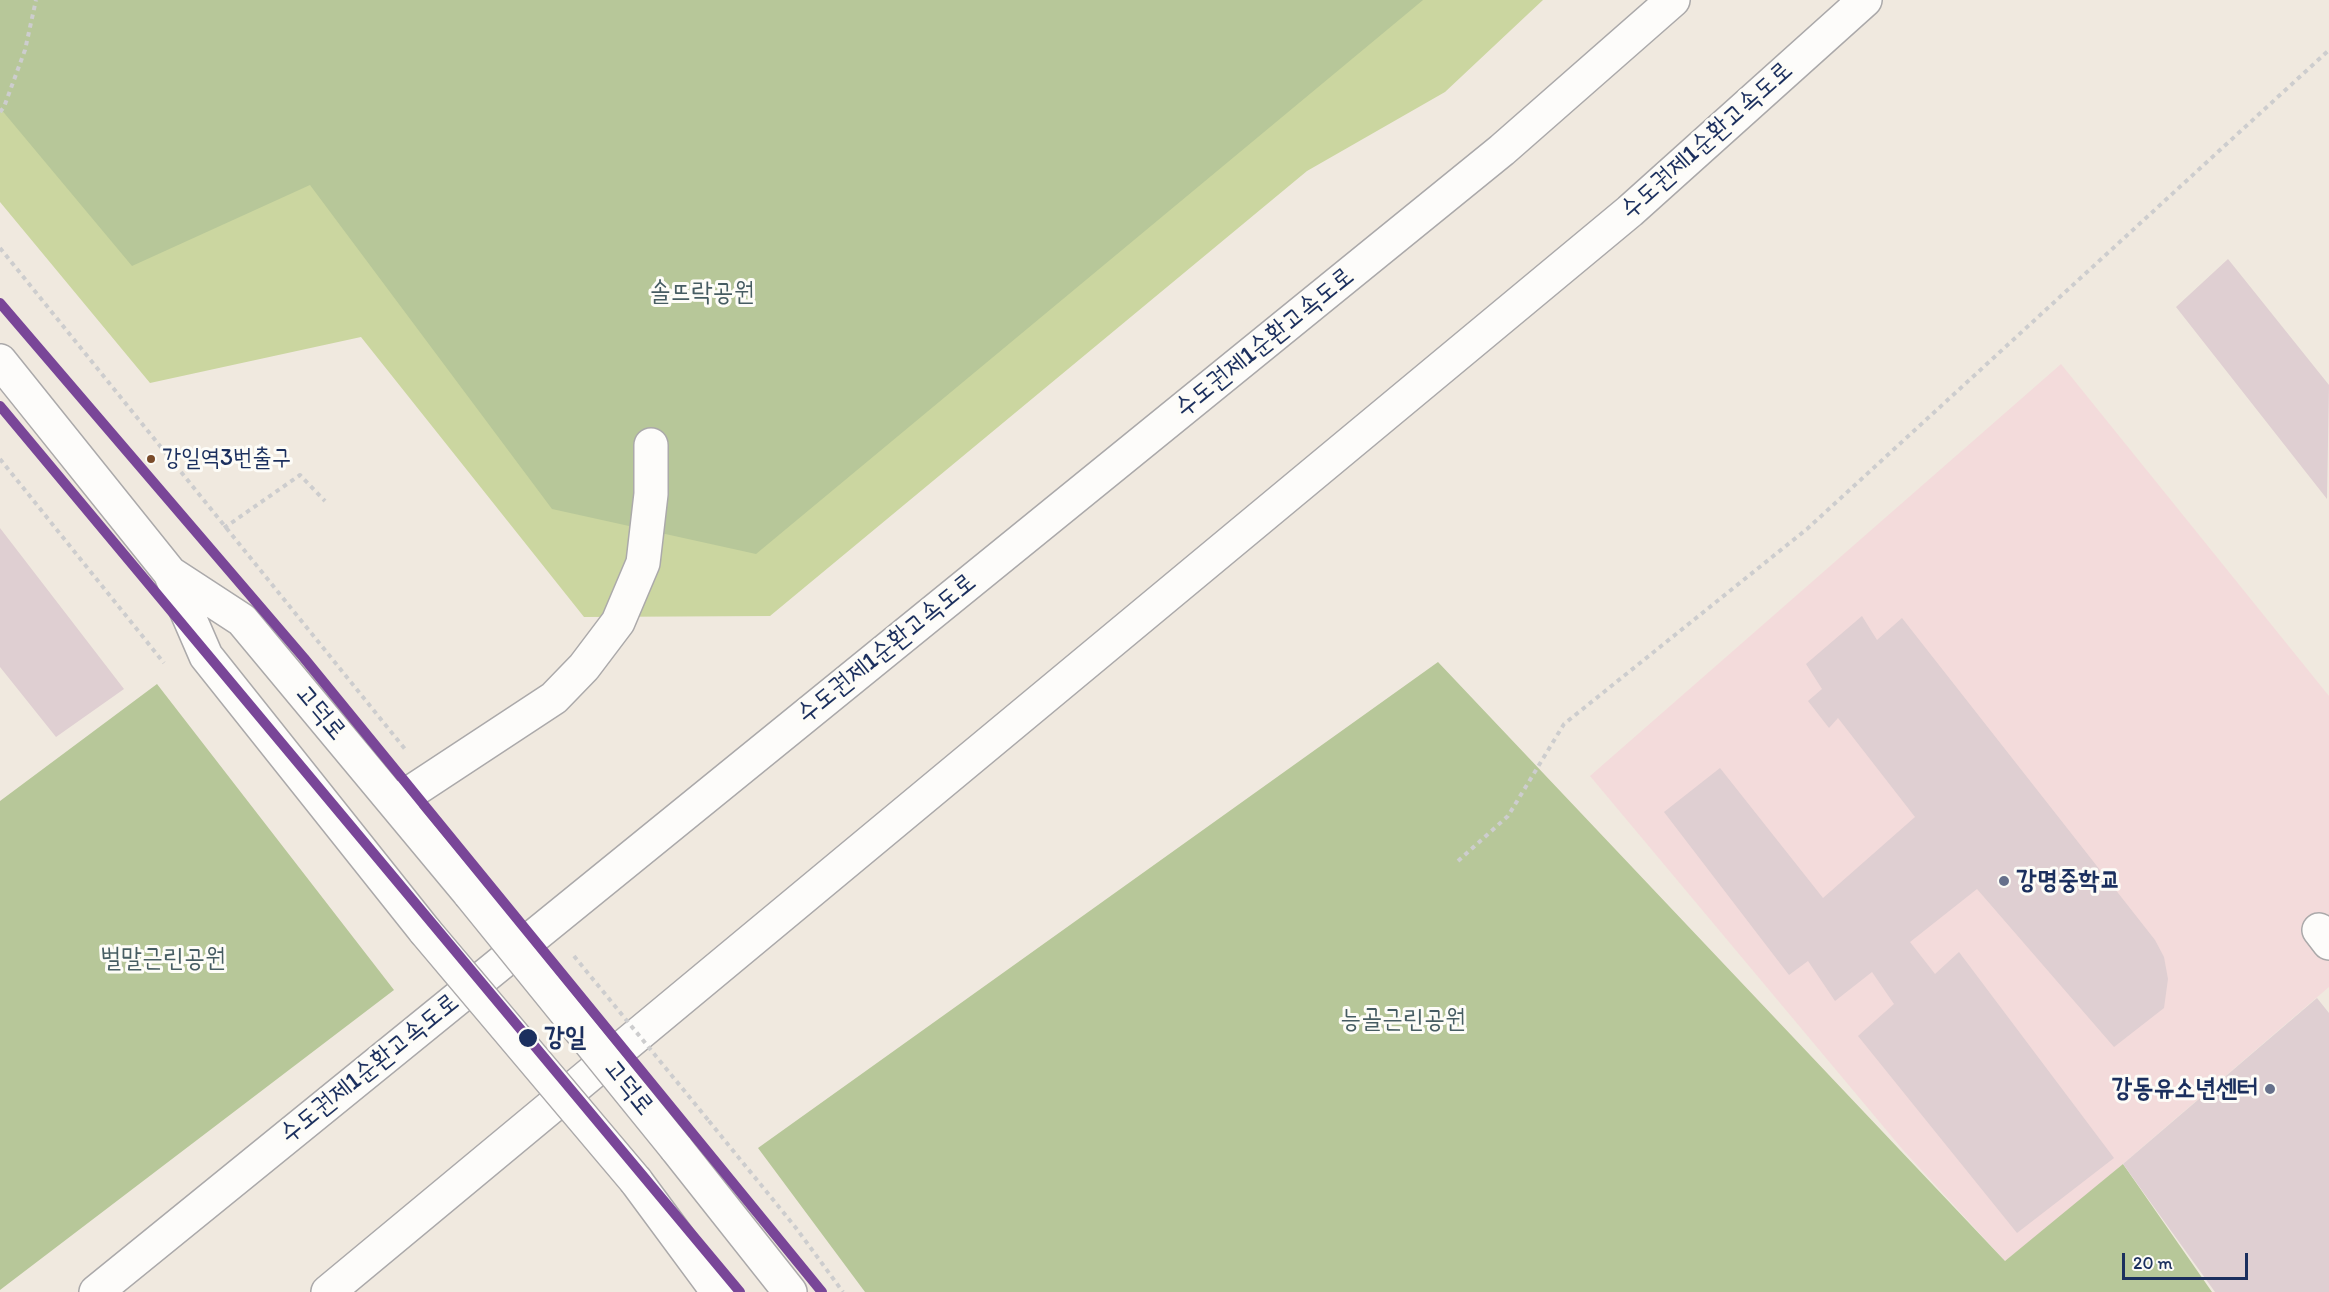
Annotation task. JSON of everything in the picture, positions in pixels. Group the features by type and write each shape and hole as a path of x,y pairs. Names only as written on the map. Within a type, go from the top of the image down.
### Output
{"main road":[{"name":"수도권제1순환고속도로","path":"96,1292 1502,150 1673,0"},
{"name":"수도권제1순환고속도로","path":"328,1292 1630,211 1865,0"},
{"name":"고덕로","path":"0,360 170,573 206,656 424,931 636,1181 718,1292"},
{"path":"396,802 554,698 584,667 618,622 643,563 651,494 651,445"},
{"name":"고덕로","path":"170,573 242,620 396,802 790,1292"}],"path":[{"path":"0,112 4,107 25,50 36,0"},
{"path":"1458,861 1508,816 1564,724 1806,529 2329,50"},
{"path":"0,248 429,779"},
{"path":"224,528 300,475 325,501"},
{"path":"567,948 796,1228 843,1292"}],"shaded area":[{"name":"강명중학교","path":"2061,364 2329,696 2329,987 2061,1217 2005,1261 1903,1150 1590,776"}],"green space":[{"name":"솔뜨락공원","path":"0,0 1543,0 1445,92 1307,171 770,616 584,617 361,337 150,383 0,202"},
{"name":"솔뜨락공원","path":"0,0 1423,0 756,554 552,509 310,185 132,266 0,108"},
{"name":"능골근린공원","path":"1438,662 2005,1261 2123,1164 2212,1292 865,1292 758,1148"},
{"name":"벌말근린공원","path":"157,684 394,990 0,1290 0,801"}],"building":[{"path":"2228,259 2329,385 2327,499 2176,307"},
{"path":"0,528 124,689 56,737 0,667"},
{"path":"1862,616 1877,640 1902,618 2155,940 2164,957 2168,979 2164,1008 2114,1047 1977,889 1910,942 1935,974 1959,952 2114,1158 2017,1233 1858,1036 1894,1004 1872,972 1835,1001 1808,961 1789,975 1664,812 1720,768 1823,898 1915,817 1838,718 1829,728 1808,701 1822,689 1806,664"},
{"name":"강동유소년센터","path":"2317,998 2329,1013 2329,1292 2215,1292 2123,1164"}],"transit line":[{"path":"0,303 304,658 822,1292"},
{"path":"0,406 740,1292"}],"place":[{"name":"강일역3번출구","path":"151,459"},
{"name":"강명중학교","path":"2004,881"},
{"name":"강일","path":"528,1038"},
{"name":"강동유소년센터","path":"2270,1089"}]}
